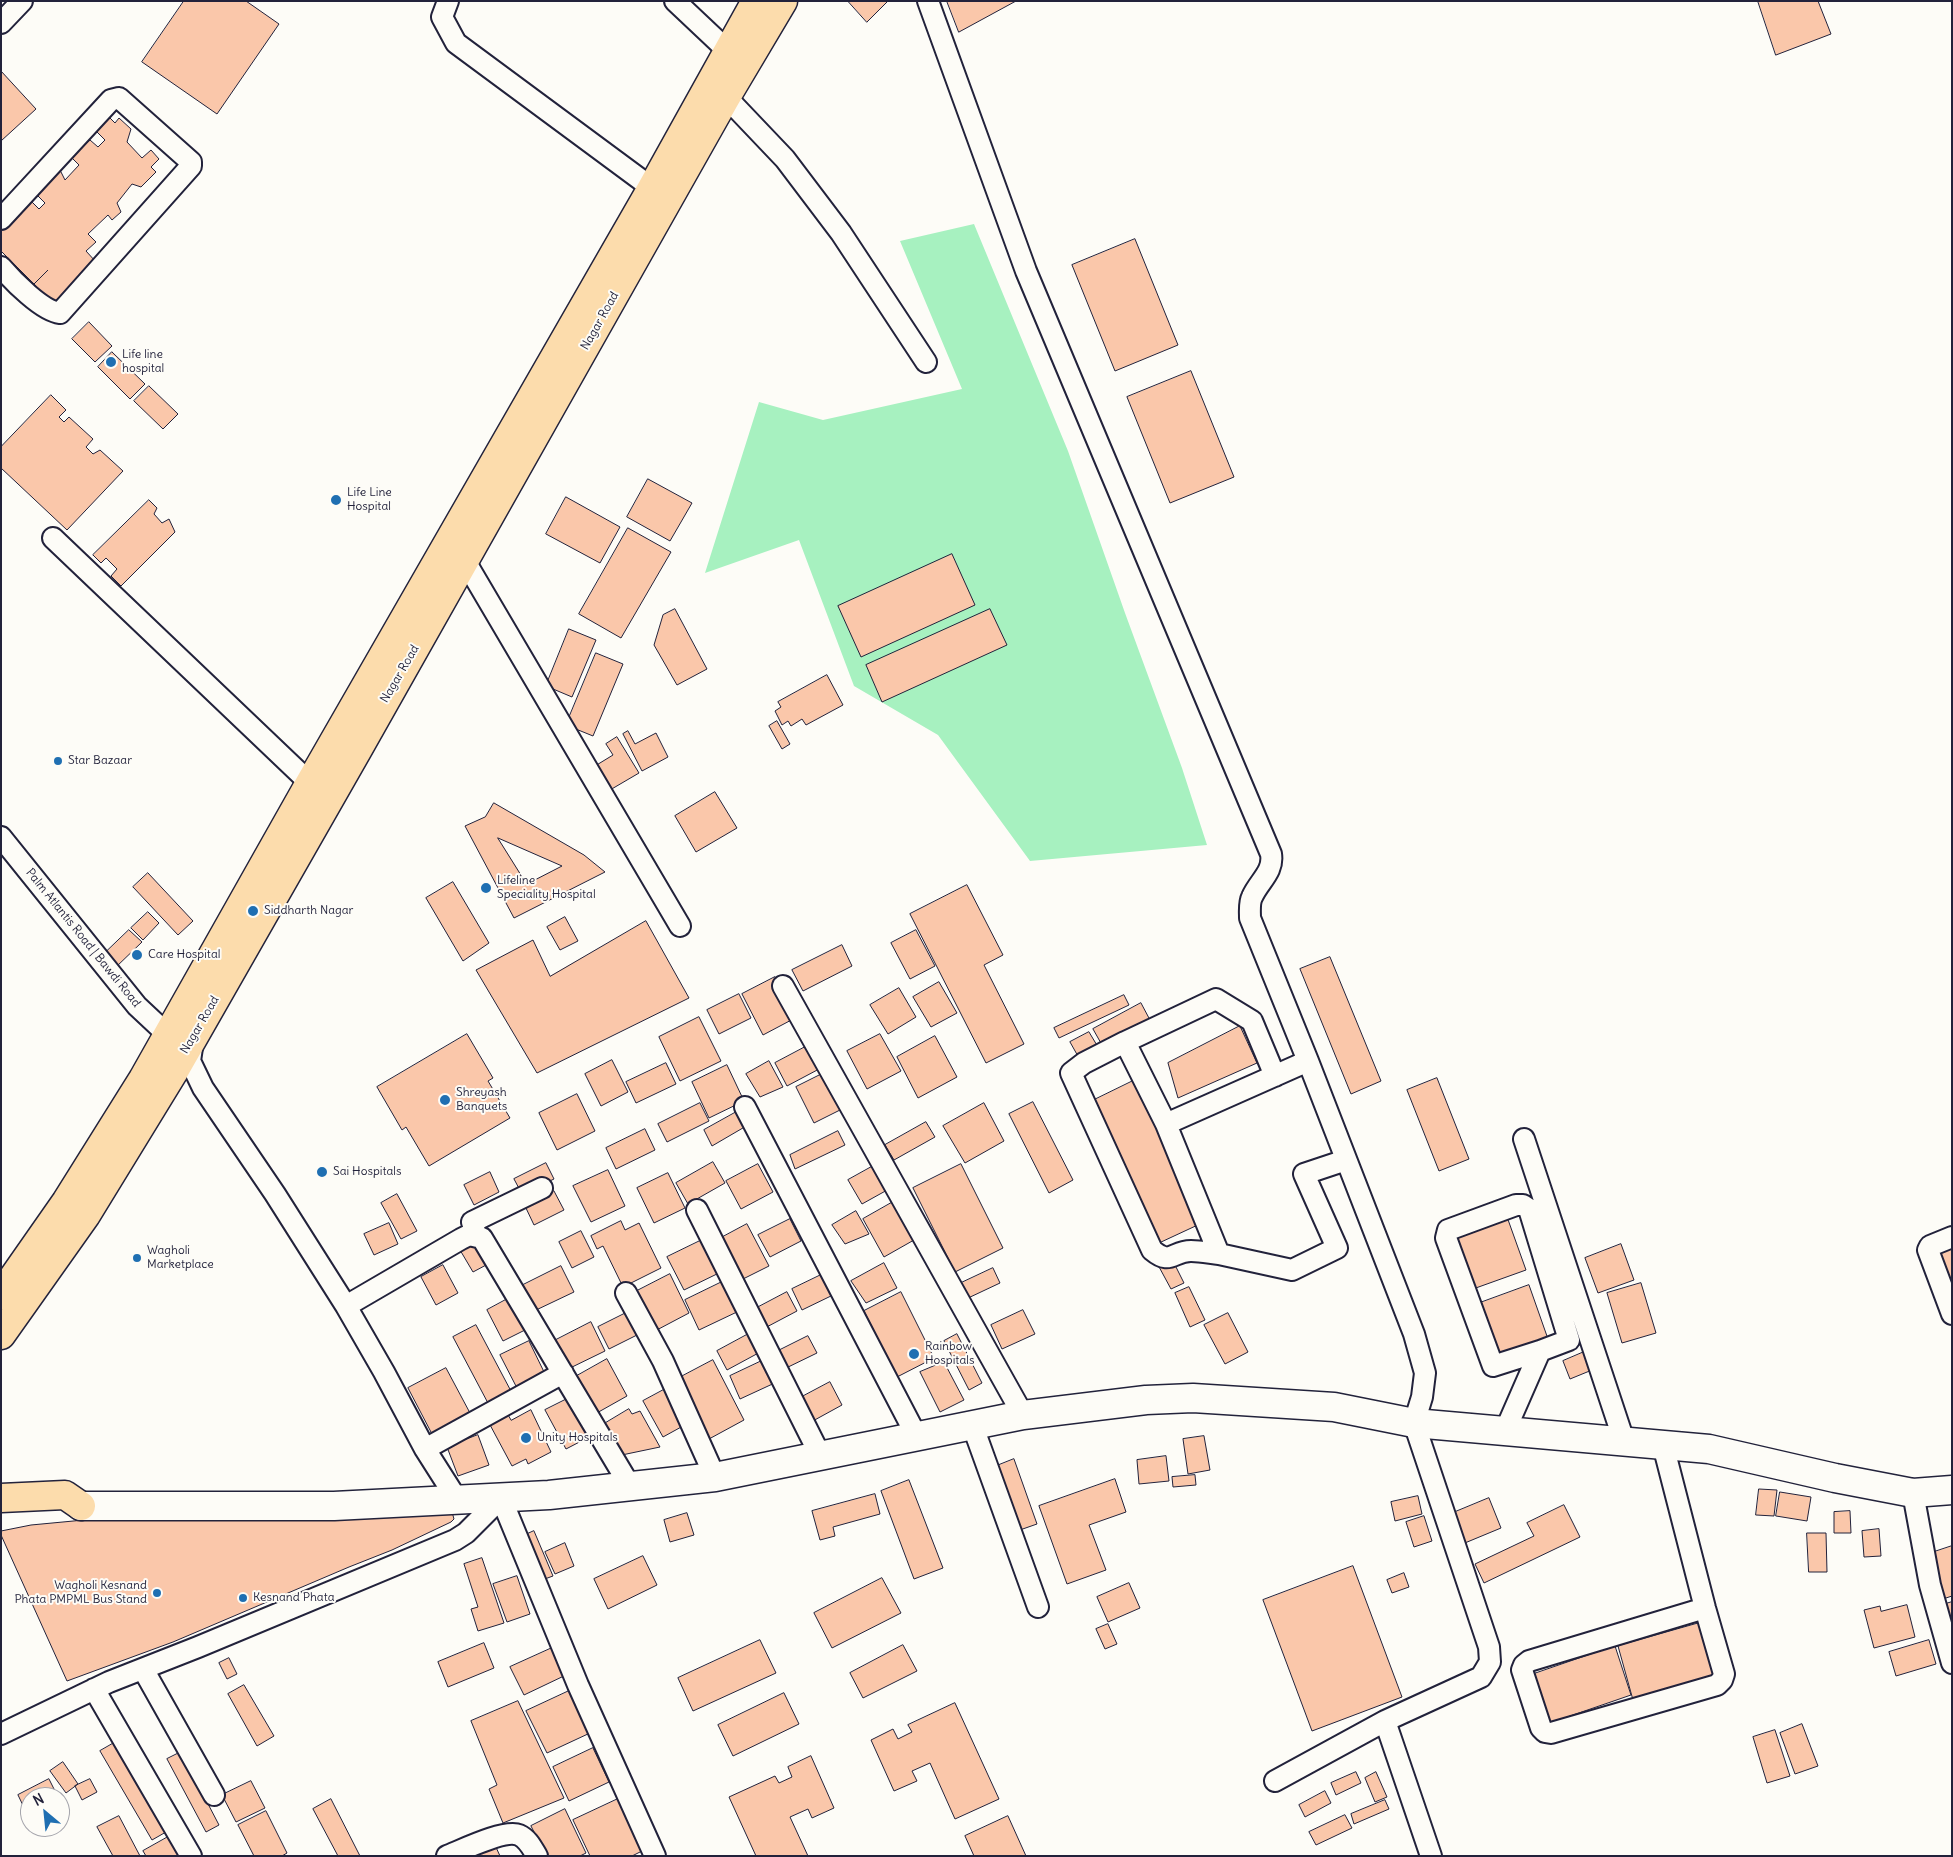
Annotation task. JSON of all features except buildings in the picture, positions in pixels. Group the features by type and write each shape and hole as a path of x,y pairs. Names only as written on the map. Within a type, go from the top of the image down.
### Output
{"main road":[{"name":"Nagar Road","path":"300,826 310,783 652,188 756,1"},
{"name":"Nagar Road","path":"1,1295 66,1202 143,1079 181,1035 300,826 465,560 726,97 783,1"},
{"name":"Nagar Road","path":"1,1335 86,1215 173,1074 181,1035"},
{"path":"1,1517 65,1514 81,1506 334,1506 458,1501 630,1486 715,1477 916,1435 1023,1415 1146,1400 1193,1398 1334,1407 1414,1423 1709,1449 1835,1478 1913,1493 1952,1490"},
{"path":"1,1498 65,1496 81,1506"}],"street":[{"path":"1,23 22,1"},
{"path":"448,1 442,17 456,43 652,188"},
{"path":"675,1 728,52"},
{"path":"928,1 1026,271 1271,854 1272,863 1269,872 1251,900 1250,918 1308,1061 1414,1334 1425,1373 1422,1397 1414,1423 1488,1647 1490,1662 1481,1677 1385,1721 1275,1781"},
{"path":"726,97 785,159 836,225 926,362"},
{"path":"1,219 111,100 119,98 191,162 191,166 60,313 38,302 4,277"},
{"path":"53,538 310,783"},
{"path":"465,560 680,926"},
{"name":"Palm Atlantis Road | Bawdi Road","path":"1,837 137,1006 181,1035"},
{"path":"783,986 1023,1415"},
{"path":"1275,1076 1252,1021 1216,999 1125,1042 1084,1063 1071,1073 1152,1250 1161,1257 1170,1257 1190,1250 1219,1254 1292,1270 1337,1248 1304,1174 1346,1160"},
{"path":"181,1035 202,1088 246,1150 346,1306 425,1449 458,1501"},
{"path":"1125,1042 1166,1124 1219,1254"},
{"path":"1166,1124 1308,1061"},
{"path":"745,1107 916,1435"},
{"path":"1524,1139 1624,1441"},
{"path":"476,1235 472,1222 542,1188"},
{"path":"1505,1431 1540,1351 1569,1340 1529,1209 1523,1205 1516,1205 1448,1230 1446,1238 1493,1366 1540,1351"},
{"path":"697,1210 820,1455"},
{"path":"346,1306 461,1239 469,1235 476,1235 482,1238 630,1486"},
{"path":"1952,1237 1930,1246 1928,1250 1952,1314"},
{"path":"626,1293 663,1361 715,1477"},
{"path":"425,1449 563,1373"},
{"path":"972,1424 1038,1607"},
{"path":"1663,1445 1724,1674 1722,1680 1717,1685 1550,1733 1545,1732 1541,1728 1522,1670 1524,1664 1705,1608"},
{"path":"1913,1493 1930,1585 1952,1663"},
{"path":"1,1734 94,1689 207,1644 455,1540 466,1533 501,1498 578,1685 655,1856"},
{"path":"143,1669 214,1795"},
{"path":"94,1689 191,1856"},
{"path":"1385,1721 1431,1856"},
{"path":"451,1855 502,1836 517,1834 528,1841 537,1856"}],"green space":[{"path":"974,224 1068,451 1182,768 1207,845 1030,861 938,735 854,686 799,540 705,573 759,402 823,420 962,389 900,241"}],"place":[{"name":"Life line hospital","path":"111,362"},
{"name":"Life Line Hospital","path":"336,500"},
{"name":"Star Bazaar","path":"58,761"},
{"name":"Lifeline Speciality Hospital","path":"486,888"},
{"name":"Siddharth Nagar","path":"253,911"},
{"name":"Care Hospital","path":"137,955"},
{"name":"Shreyash Banquets","path":"445,1100"},
{"name":"Sai Hospitals","path":"322,1172"},
{"name":"Wagholi Marketplace","path":"137,1258"},
{"name":"Rainbow Hospitals","path":"914,1354"},
{"name":"Unity Hospitals","path":"526,1438"},
{"name":"Wagholi Kesnand Phata PMPML Bus Stand","path":"157,1593"},
{"name":"Kesnand Phata","path":"243,1598"}]}
